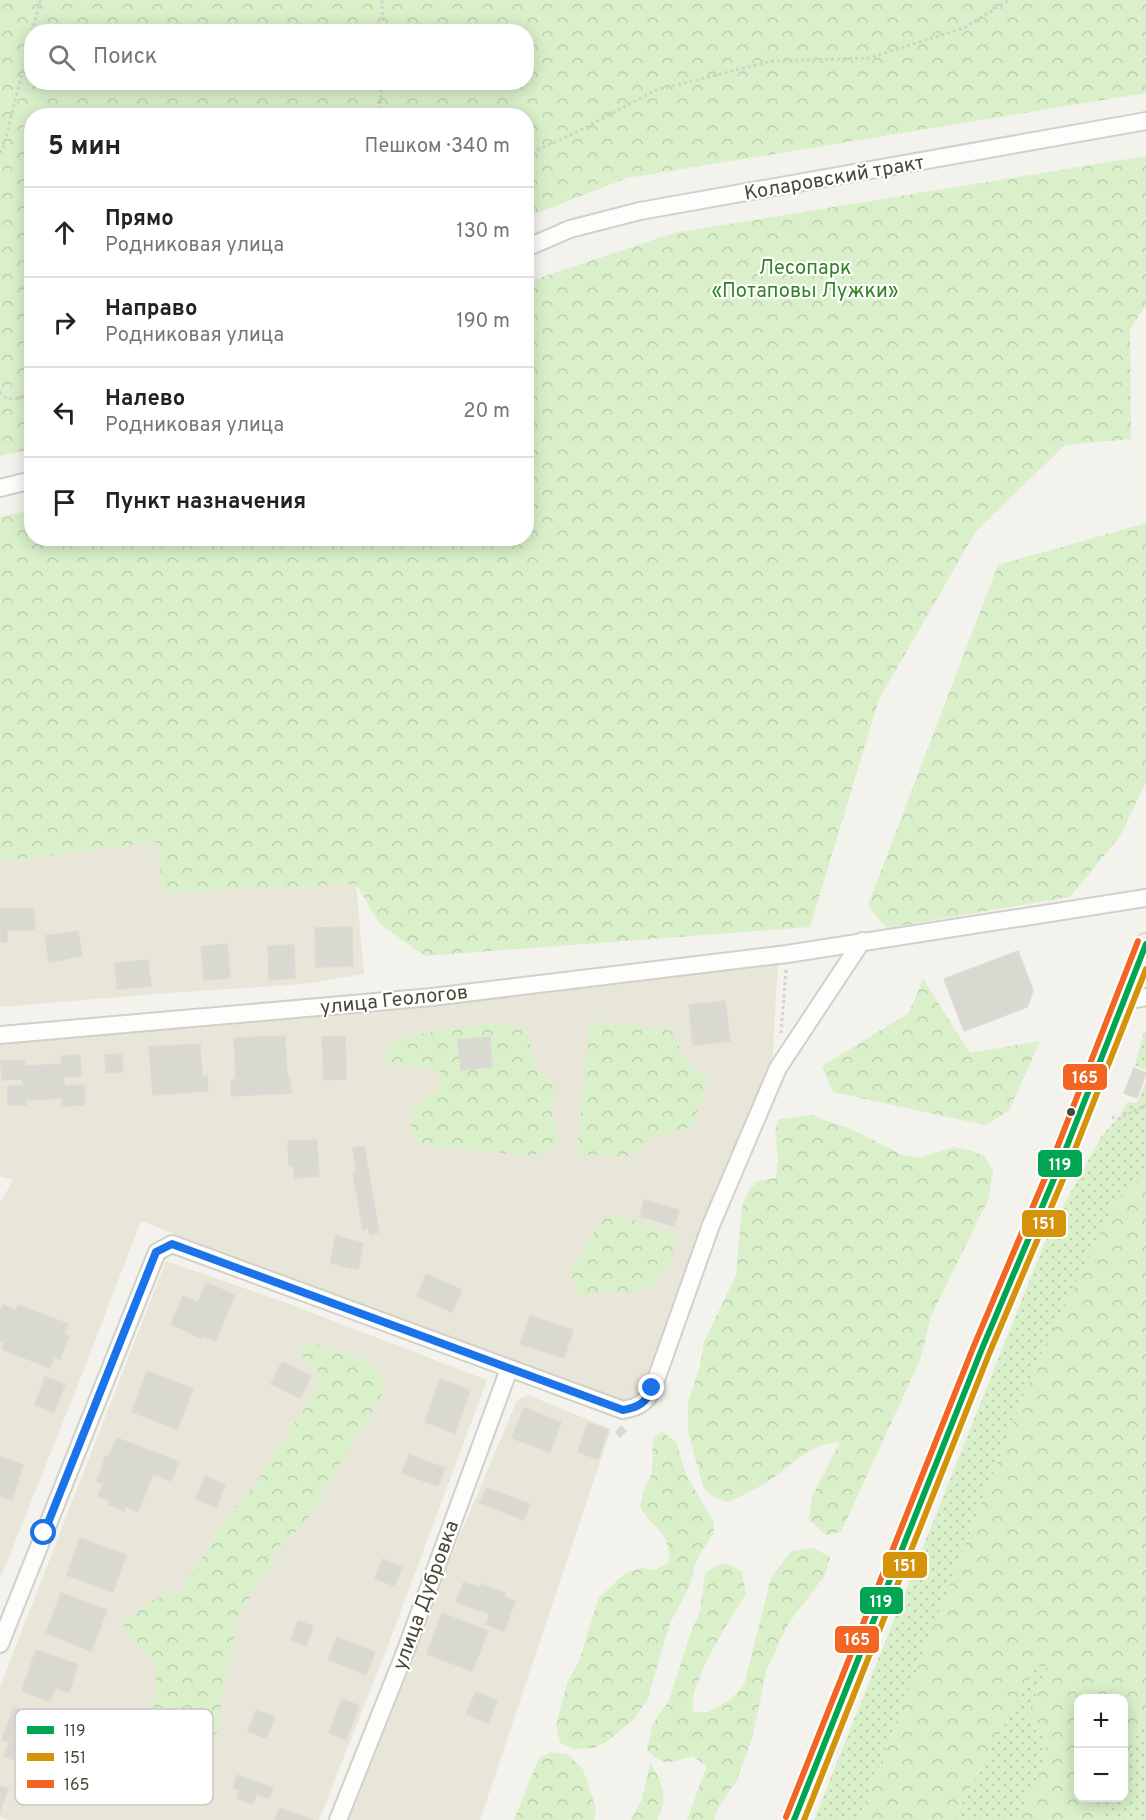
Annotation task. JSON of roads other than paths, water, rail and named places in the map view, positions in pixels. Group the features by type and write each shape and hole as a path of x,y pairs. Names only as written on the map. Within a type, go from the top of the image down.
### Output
{"main road":[{"path":"794,1820 981,1351 1056,1174 1146,944"}],"street":[{"name":"Коларовский тракт","path":"534,245 570,229 640,211 1146,121"},
{"path":"0,488 24,482"},
{"name":"улица Геологов","path":"0,1035 432,997 787,954 1146,898"},
{"path":"0,1644 156,1252 172,1244 623,1410 639,1407 644,1403 652,1388 711,1225 778,1068 862,941"},
{"path":"1124,1001 1146,997"},
{"name":"улица Дубровка","path":"338,1820 404,1655 509,1369"}],"park label":[{"name":"Лесопарк «Потаповы Лужки»","path":"805,278"}]}
